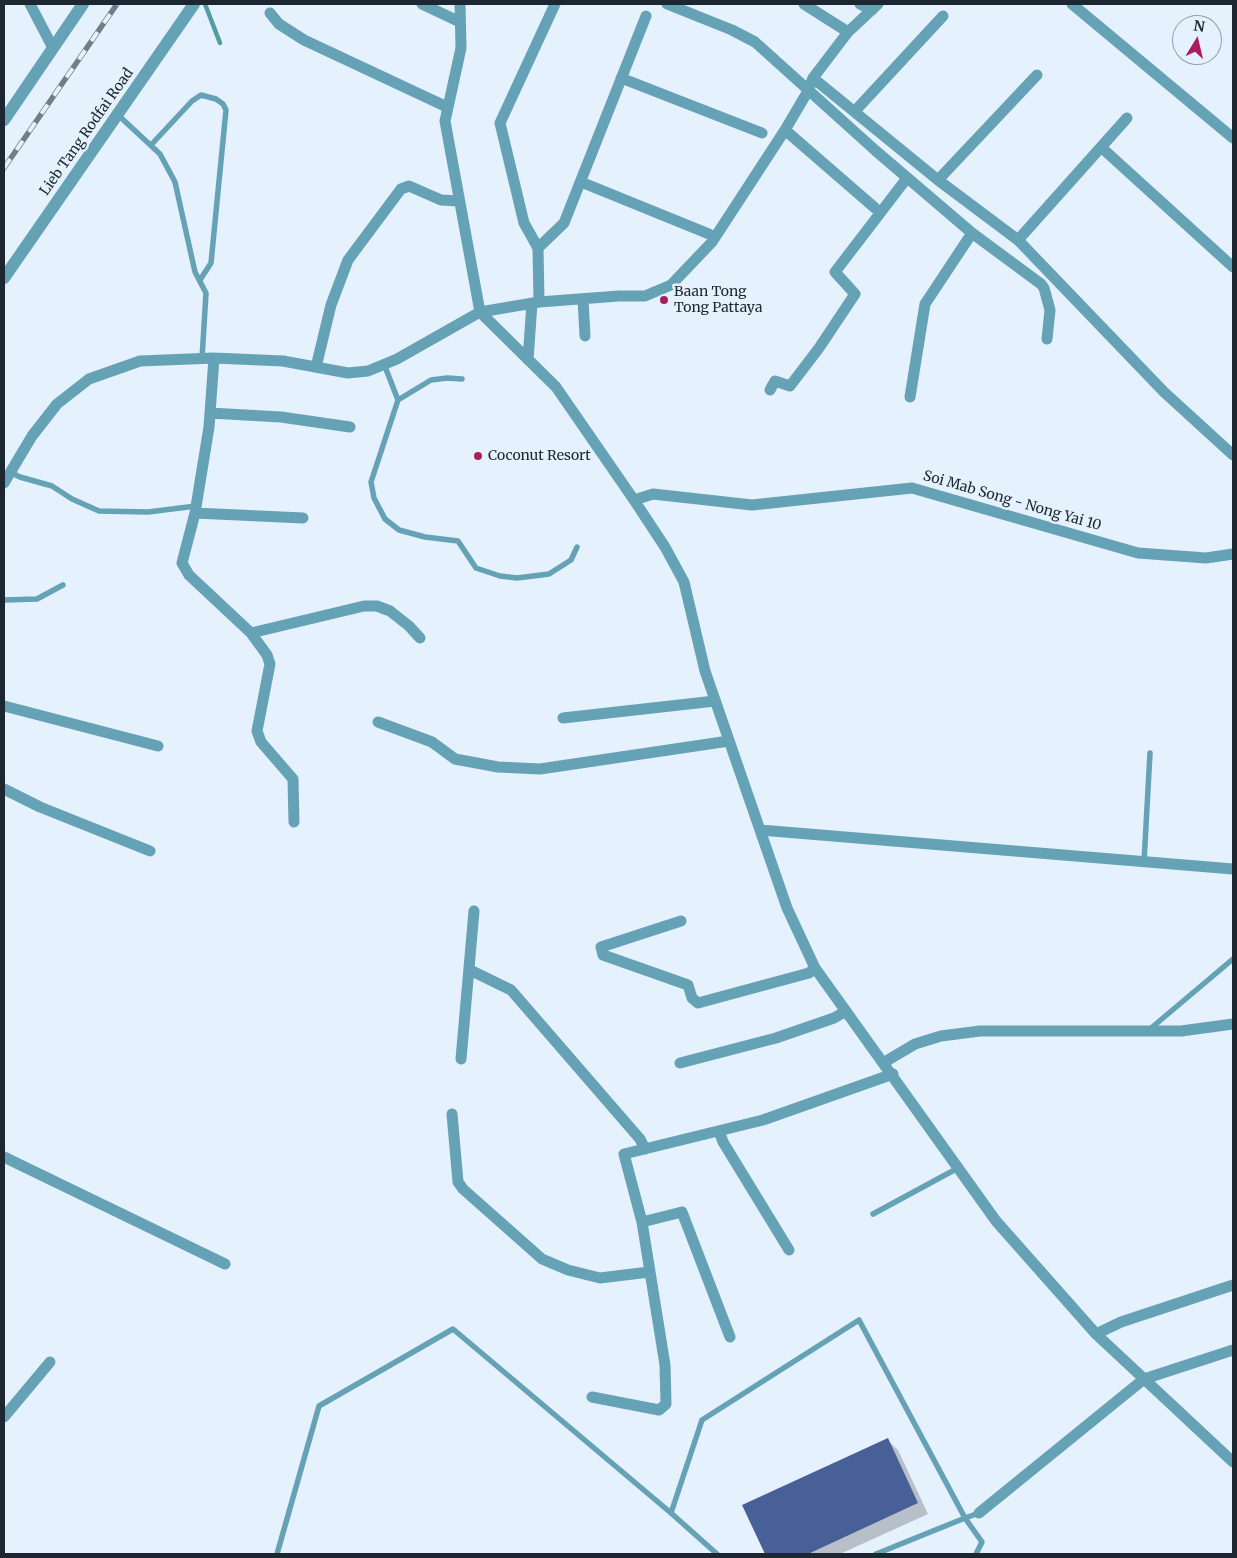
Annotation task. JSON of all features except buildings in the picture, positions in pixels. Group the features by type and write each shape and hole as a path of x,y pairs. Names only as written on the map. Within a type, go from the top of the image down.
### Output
{"street":[{"path":"30,4 53,48"},
{"path":"4,120 83,4"},
{"name":"Lieb Tang Rodfai Road","path":"4,278 194,4"},
{"path":"422,4 460,22"},
{"path":"460,4 461,48 445,121 480,312 556,387 665,547 684,582 705,671 715,701 787,908 815,968 883,1063 893,1074 996,1221 1096,1334 1233,1462"},
{"path":"528,360 535,303 538,248 524,223 500,123 555,4"},
{"path":"667,4 732,30 755,42 907,178 972,233 1030,275 1044,288 1050,316 1047,339"},
{"path":"804,4 848,32"},
{"path":"860,4 875,7"},
{"path":"1072,4 1233,138"},
{"path":"4,483 32,436 57,404 89,379 140,361 214,358 283,361 348,373 368,371 480,312 535,303 645,296 671,284 712,242 785,130 808,91 813,78 848,32 875,7"},
{"path":"270,13 279,24 304,40 394,80 447,107"},
{"path":"538,248 564,222 646,16"},
{"path":"855,112 943,16"},
{"path":"938,180 1037,75"},
{"path":"621,78 762,133"},
{"path":"813,78 938,180 1018,240 1164,392 1233,455"},
{"path":"1018,240 1127,118"},
{"path":"785,130 875,208"},
{"path":"1102,148 1233,267"},
{"path":"770,390 774,381 790,386 819,348 855,294 835,272 907,178"},
{"path":"581,182 709,234"},
{"path":"316,367 331,305 348,260 400,189 409,186 441,200 459,201"},
{"path":"910,398 925,304 972,233"},
{"path":"583,299 585,336"},
{"path":"214,358 210,413 196,509 182,563 189,575 251,633 270,664 257,731 261,742 294,780 294,822"},
{"path":"210,413 280,417 350,427"},
{"name":"Soi Mab Song - Nong Yai 10","path":"634,500 653,494 752,505 912,488 1138,553 1206,558 1233,554"},
{"path":"196,509 303,518"},
{"path":"251,633 364,606 377,606 390,611 409,626 420,638"},
{"path":"563,718 715,701"},
{"path":"4,706 158,746"},
{"path":"378,722 432,742 455,760 498,767 540,769 729,741"},
{"path":"4,789 40,807 150,852"},
{"path":"760,830 1233,869"},
{"path":"461,1059 474,911"},
{"path":"681,921 601,947 603,955 688,985 692,998 698,1003 809,973 815,968"},
{"path":"470,970 511,990 640,1139 645,1149"},
{"path":"680,1063 776,1038 834,1018 846,1011"},
{"path":"883,1063 915,1044 941,1036 980,1031 1146,1032 1181,1031 1233,1024"},
{"path":"592,1396 659,1410 666,1404 666,1365 642,1222 624,1154 763,1120 893,1074"},
{"path":"452,1114 458,1182 468,1194 542,1259 568,1270 600,1278 649,1272"},
{"path":"719,1131 723,1142 789,1250"},
{"path":"4,1157 225,1264"},
{"path":"642,1222 682,1212 730,1337"},
{"path":"1096,1334 1121,1322 1233,1285"},
{"path":"979,1513 1144,1379 1233,1350"},
{"path":"4,1418 50,1362"}],"lane":[{"path":"151,145 192,101 201,96 216,99 223,104 226,110 211,263 200,280"},
{"path":"117,114 163,158 175,182 193,264 206,293 202,359"},
{"path":"384,364 398,400 371,482 374,498 385,520 399,530 425,537 458,541 476,568 500,576 517,578 549,574 571,560 577,547"},
{"path":"398,400 431,380 462,379"},
{"path":"10,472 20,477 52,486 72,500 100,511 131,512 196,509"},
{"path":"4,600 37,599 64,585"},
{"path":"1144,862 1150,754"},
{"path":"1146,1032 1233,959"},
{"path":"873,1214 958,1168"},
{"path":"671,1512 702,1420 860,1320 965,1518 982,1542 976,1554"},
{"path":"277,1554 319,1406 453,1329 671,1512 717,1554"},
{"path":"876,1554 979,1513"}],"waterway":[{"path":"205,4 220,43"}],"railway":[{"path":"4,168 117,4"}],"place":[{"name":"Baan Tong Tong Pattaya","path":"664,300"},
{"name":"Coconut Resort","path":"478,456"}]}
